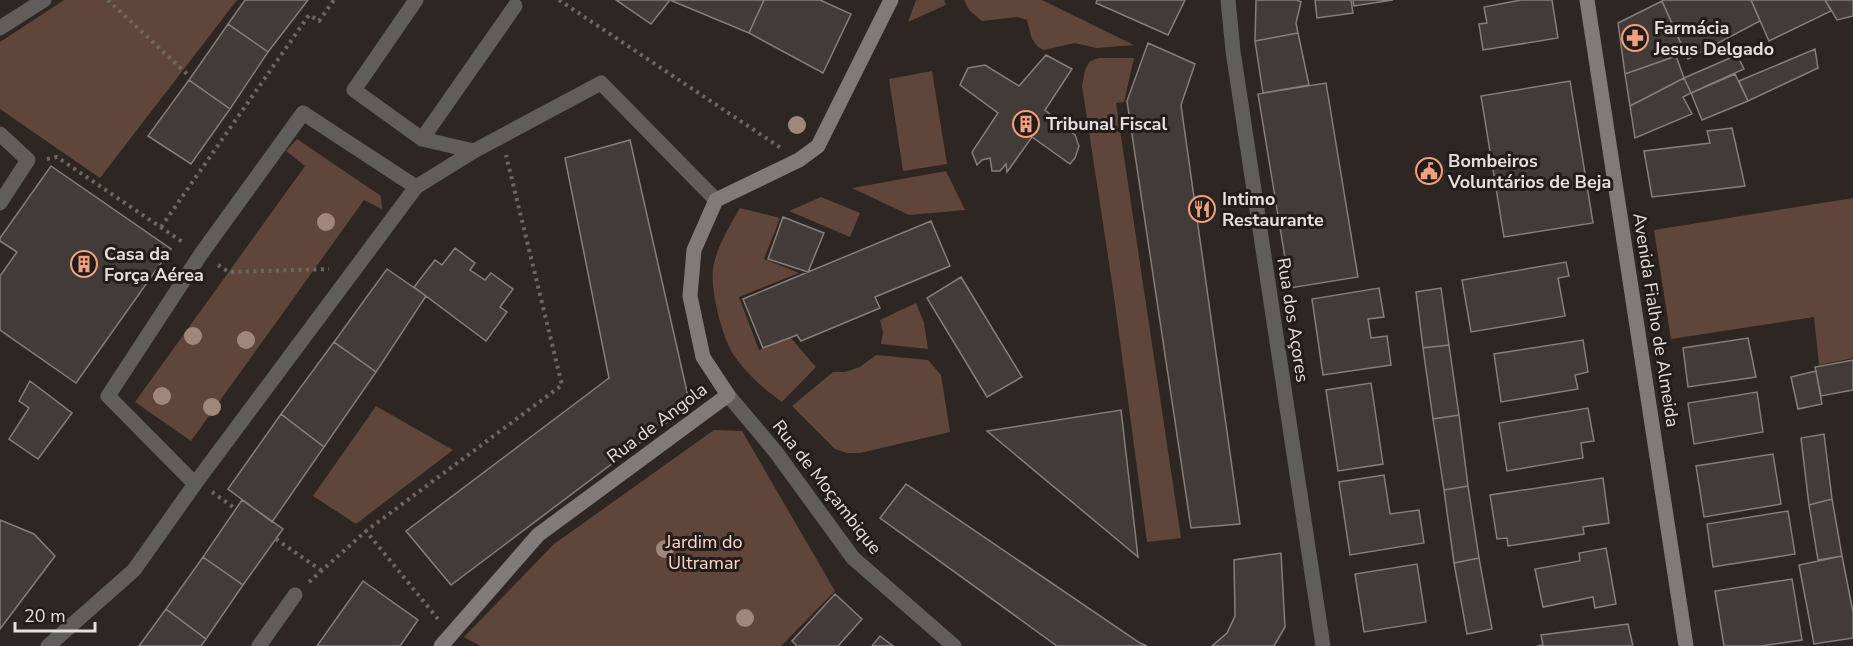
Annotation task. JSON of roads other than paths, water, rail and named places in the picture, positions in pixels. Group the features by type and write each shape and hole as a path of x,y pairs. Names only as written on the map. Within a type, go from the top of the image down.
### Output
{"street":[{"path":"0,28 44,0"},
{"path":"416,0 354,90 422,139 474,151"},
{"path":"51,645 134,570 416,187 474,151 602,82 716,200 798,160 818,146 891,0"},
{"name":"Rua dos Açores","path":"1228,0 1233,51 1323,646"},
{"name":"Avenida Fialho de Almeida","path":"1587,0 1686,646"},
{"path":"422,139 515,6"},
{"path":"196,483 108,396 201,254 303,113 416,187"},
{"path":"0,134 28,160 0,203"},
{"name":"Rua de Angola","path":"446,640 538,535 728,395 703,357 690,296 694,250 716,200"},
{"name":"Rua de Moçambique","path":"728,395 774,451 853,558 954,646"},
{"path":"259,646 295,595"}],"place":[{"name":"Farmácia Jesus Delgado","path":"1635,38"},
{"name":"Tribunal Fiscal","path":"1026,124"},
{"name":"Bombeiros Voluntários de Beja","path":"1429,171"},
{"name":"Intimo Restaurante","path":"1202,209"},
{"name":"Casa da Força Aérea","path":"84,264"}],"park label":[{"name":"Jardim do Ultramar","path":"704,552"}]}
